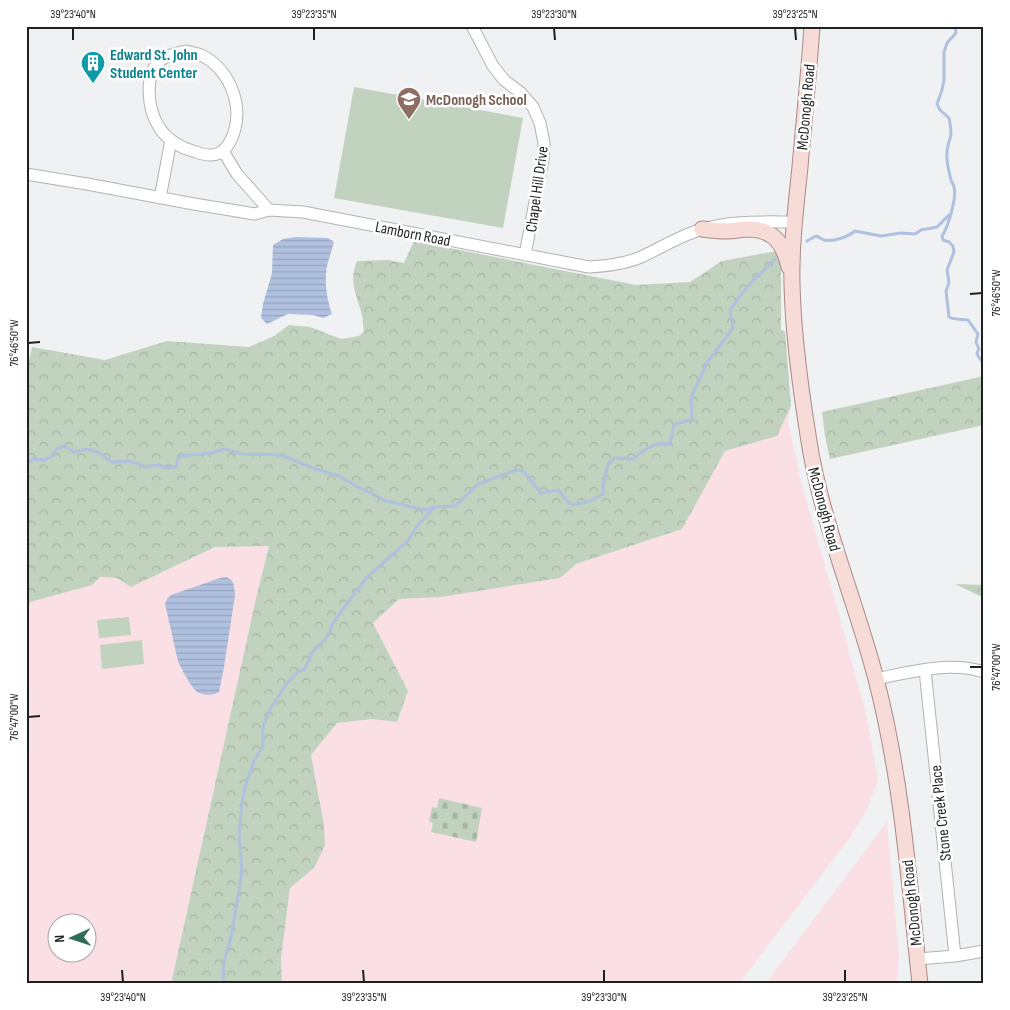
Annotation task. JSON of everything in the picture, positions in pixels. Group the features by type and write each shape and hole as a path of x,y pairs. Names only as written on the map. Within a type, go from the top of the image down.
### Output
{"main road":[{"name":"McDonogh Road","path":"812,26 795,222 792,284 802,393 814,467 833,542 876,678 898,786 920,984"},
{"path":"702,229 727,231 752,229 772,234 784,250 792,284"}],"street":[{"name":"Chapel Hill Drive","path":"472,26 493,66 504,80 521,93 533,106 540,123 544,143 543,159 525,255"},
{"path":"186,51 201,55 215,65 229,82 235,100 236,122 231,140 224,151 216,155 201,154 180,146 171,140 159,127 153,115 149,86 154,69 160,60 174,53 186,51"},
{"path":"160,198 171,140"},
{"path":"224,151 237,174 269,210"},
{"name":"Lamborn Road","path":"26,174 255,214 269,210 303,212 589,267 612,265 639,258 688,234 721,224 737,222 795,222"},
{"path":"876,678 957,667 971,668 984,672"},
{"name":"Stone Creek Place","path":"925,670 955,956"},
{"path":"918,960 984,951"}],"shaded area":[{"path":"791,406 788,420 801,482 867,718 878,781 867,809 851,836 739,984 283,984 281,958 290,888 314,868 325,845 324,825 311,755 337,723 372,719 397,722 408,691 373,623 399,599 441,597 560,578 576,564 682,529 725,451 777,436"},
{"path":"269,545 171,984 26,984 26,610 28,610 30,602 92,585 100,577 117,578 131,587 215,547"},
{"path":"887,822 899,957 897,984 765,984"}],"green space":[{"path":"354,87 523,118 503,228 334,198"},
{"path":"414,241 636,285 690,282 722,261 777,251 781,269 781,330 785,331 791,406 777,436 725,451 682,529 576,564 560,578 441,597 399,599 373,623 408,691 397,722 372,719 337,723 311,755 324,825 325,845 314,868 290,888 281,958 282,984 171,984 269,546 215,547 131,587 117,578 100,577 92,585 30,602 28,610 26,610 26,372 32,347 105,360 167,341 249,347 274,336 289,325 310,327 341,339 359,336 364,331 362,315 353,282 354,268 357,261 388,260 404,263"},
{"path":"984,376 984,425 830,459 822,412"},
{"path":"955,584 984,585 984,598"},
{"path":"129,617 131,635 99,638 97,620"},
{"path":"142,640 144,664 102,669 100,645"},
{"path":"439,798 482,808 476,842 431,832 433,823 429,821 432,807 437,808"}],"water":[{"path":"296,237 328,238 334,242 327,266 326,278 327,296 332,314 323,318 313,315 288,314 267,324 261,318 272,273 273,245 283,239"},
{"path":"226,577 233,582 235,595 219,692 210,695 198,692 193,688 179,664 165,604 171,595"}],"waterway":[{"path":"955,26 956,33 947,43 944,52 944,80 937,104 940,110 949,118 951,134 947,148 947,159 949,174 955,192 947,226 942,236 943,240 953,246 954,252 947,270 949,283 946,291 949,317 968,320 978,334 976,342 979,349 977,353 984,364"},
{"path":"807,241 816,236 824,240 836,240 855,231 881,236 901,233 915,234 921,230 937,227 949,215"},
{"path":"26,462 35,459 45,460 51,457 57,449 64,446 74,452 88,449 99,453 112,462 128,461 144,467 159,465 166,468 176,467 181,456 210,453 225,449 241,454 281,455 315,469 339,476 383,500 424,510 435,507 455,506 478,484 516,470 523,471 541,493 558,490 570,504 591,501 603,494 608,464 615,458 633,459 655,445 670,444 674,425 691,420 693,393 708,361 733,328 730,310 748,286 775,259"},
{"path":"223,984 224,962 231,937 242,873 239,835 242,802 254,761 263,746 263,727 270,709 285,686 298,672 305,669 312,653 325,639 338,616 367,577 408,541 417,526 435,507"}],"place":[{"name":"Edward St. John Student Center","path":"93,84"},
{"name":"McDonogh School","path":"409,120"}]}
